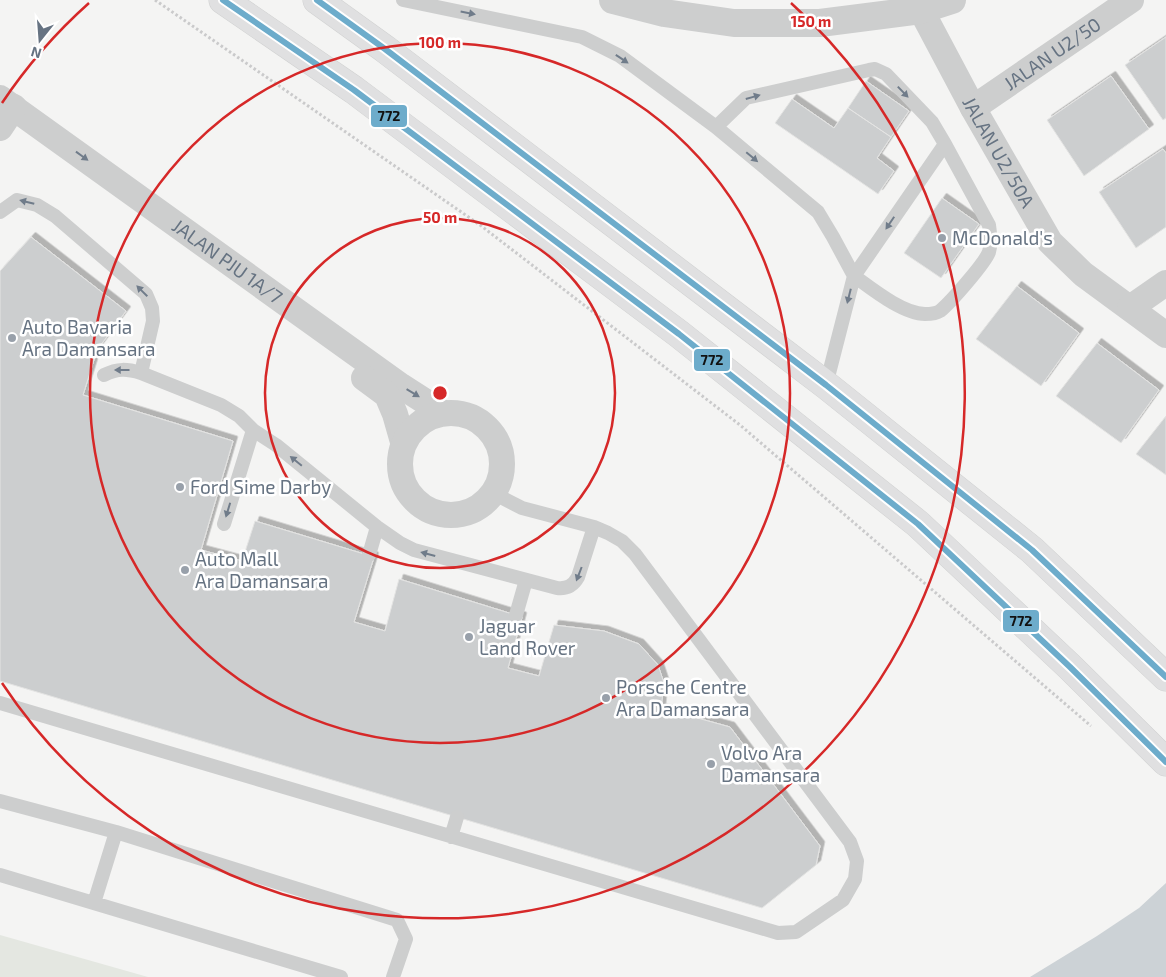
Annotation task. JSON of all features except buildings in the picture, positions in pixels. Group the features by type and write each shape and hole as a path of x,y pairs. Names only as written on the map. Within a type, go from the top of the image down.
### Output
{"main road":[{"path":"222,0 354,90 671,328 918,524 1070,667 1163,758"},
{"path":"317,0 385,49 826,385 1032,550 1166,677"}],"street":[{"path":"613,0 664,13 734,23 820,24 921,10 952,0"},
{"name":"JALAN U2/50","path":"973,108 1131,0"},
{"name":"JALAN U2/50A","path":"921,10 973,108 1050,242 1083,274 1166,335"},
{"name":"JALAN PJU 1A/7","path":"4,114 443,413"},
{"name":"JALAN PJU 1A/7","path":"4,114 387,394 396,414 404,442"},
{"path":"1130,308 1166,283"},
{"path":"443,413 460,413 476,419 490,430 499,444 502,461 501,477 494,493 482,505 466,513 450,515 433,512 418,504 407,491 400,475 399,459 404,442 413,428 427,418 443,413"}],"lane":[{"path":"403,0 582,36 620,56 716,127 818,212 854,276 888,299 912,312 925,314 939,312 984,264 990,251 989,225 932,122 886,74 875,69 746,98 716,127"},
{"path":"826,385 854,276 944,144"},
{"path":"0,212 17,200 37,205 54,216 146,294 152,308 153,321 141,373"},
{"path":"104,375 115,370 127,369 221,404 239,416 253,430 276,445 378,527 400,543 414,550 557,588 570,586 575,582 594,528"},
{"path":"224,524 253,430"},
{"path":"0,703 778,933 796,932 843,900 855,879 857,861 850,842 635,554 622,541 594,528 522,508 494,493"},
{"path":"369,555 378,527"},
{"path":"516,615 526,580"},
{"path":"0,801 116,832 397,920 406,938 393,977"},
{"path":"451,837 456,817"},
{"path":"94,903 116,832"},
{"path":"0,875 341,977"}],"path":[{"path":"155,0 480,225 733,419 1092,727 1098,730"}],"shaded area":[{"path":"1166,883 1166,977 1030,977 1139,908"},
{"path":"0,935 148,977 0,977"}],"transit line":[{"name":"772","path":"223,0 354,90 679,334 918,524 1070,667 1166,762"},
{"name":"772","path":"317,0 385,49 826,385 1032,550 1166,677"}],"place":[{"name":"McDonald's","path":"942,238"},
{"name":"Auto Bavaria Ara Damansara","path":"12,338"},
{"name":"Ford Sime Darby","path":"180,487"},
{"name":"Auto Mall Ara Damansara","path":"185,570"},
{"name":"Jaguar Land Rover","path":"469,637"},
{"name":"Porsche Centre Ara Damansara","path":"606,698"},
{"name":"Volvo Ara Damansara","path":"711,764"}]}
